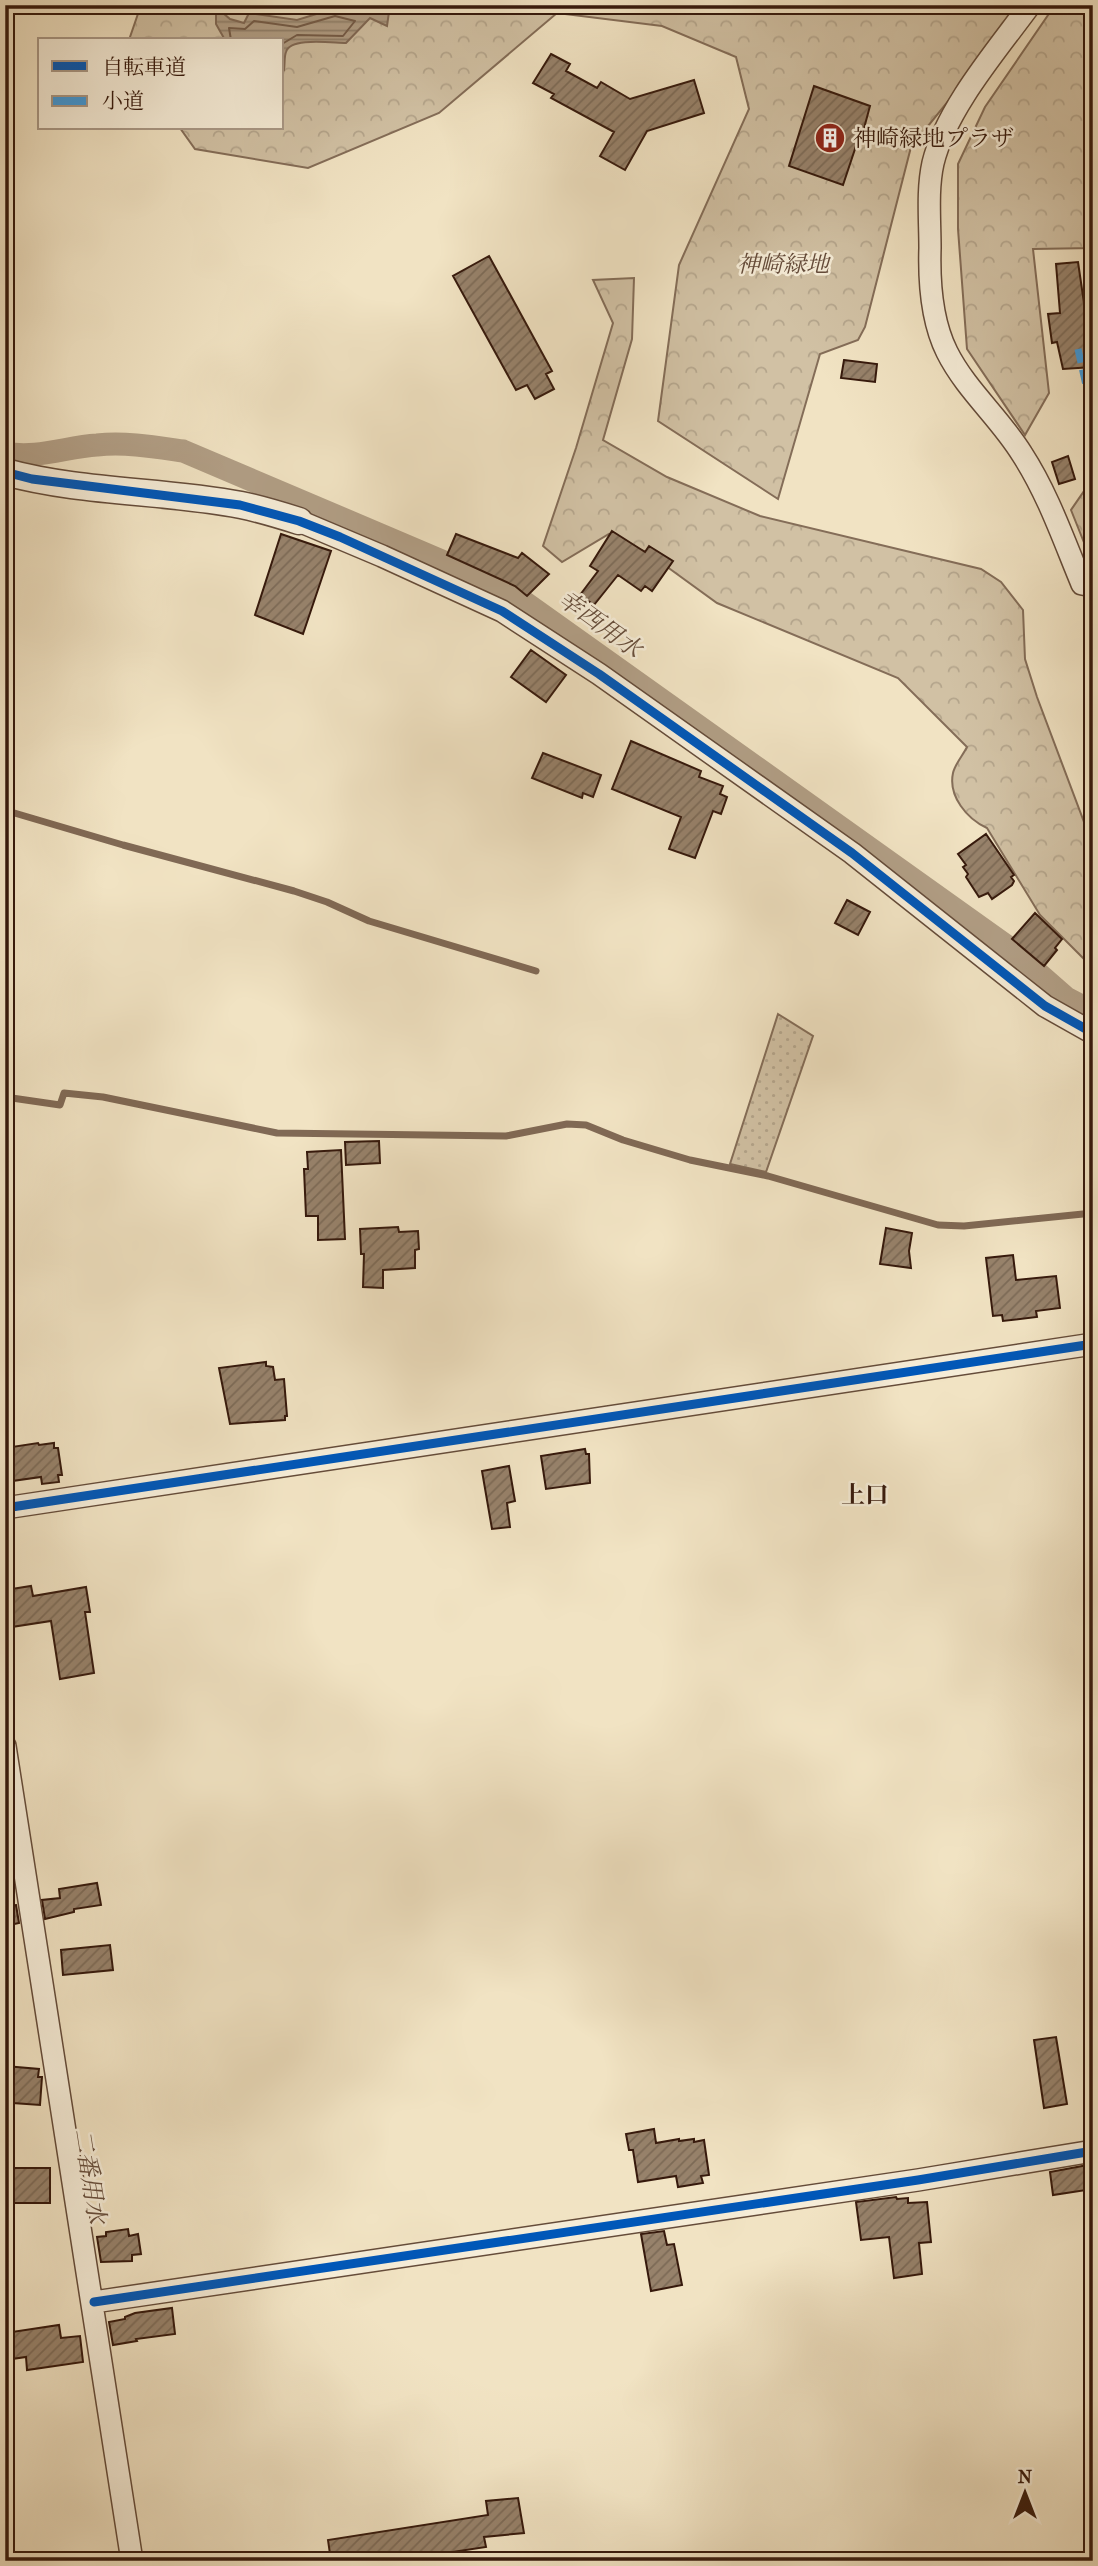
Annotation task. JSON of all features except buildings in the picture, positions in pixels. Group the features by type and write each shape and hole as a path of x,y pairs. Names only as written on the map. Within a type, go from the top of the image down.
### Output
{"street":[{"path":"1030,5 970,88 939,143 930,190 929,285 944,348 956,369 1021,452 1038,480 1082,584 1093,586"},
{"path":"5,472 72,485 240,505 299,521 487,603 599,674 852,853 1045,1006 1093,1032"},
{"path":"5,1508 1093,1344"},
{"path":"5,1746 94,2302 132,2561"},
{"path":"94,2302 918,2180 1093,2151"}],"green space":[{"name":"神崎緑地","path":"141,5 1026,5 911,147 865,327 858,340 820,354 778,499 658,421 679,265 749,109 736,57 662,26 557,13 439,113 308,168 195,149 181,130 284,130 284,38 130,38"},
{"path":"1055,5 1093,5 1093,248 1033,249 1049,393 1025,435 967,349 958,229 958,164 985,107"},
{"path":"634,278 632,339 603,440 667,477 760,516 981,569 1001,582 1023,610 1025,659 1093,846 1093,965 1040,915 987,828 973,819 961,806 952,782 957,763 967,747 898,678 717,603 648,553 609,534 562,562 543,546 576,448 613,323 593,280"},
{"path":"1093,478 1093,565 1071,510"},
{"path":"778,1014 813,1036 766,1172 730,1164"}],"water":[{"path":"216,5 223,5 223,13 230,19 244,23 249,13 297,20 336,8 345,13 368,5 390,5 387,26 370,18 346,43 303,43 289,47 285,54 284,70 284,38 224,38 216,24"}],"waterway":[{"name":"幸西用水","path":"5,453 29,455 108,444 183,451 503,587 1008,947 1066,998 1093,1012"},
{"path":"5,815 11,812 294,891 369,921 536,971"},
{"path":"5,1097 60,1105 64,1093 103,1097 277,1133 506,1136 567,1124 586,1125 623,1140 690,1160 768,1176 938,1225 964,1226 1093,1213"}],"marked path":[{"path":"1078,349 1093,417"}],"cycle path":[{"path":"5,472 32,479 240,505 299,521 502,611 599,674 852,853 1045,1006 1093,1033"},
{"path":"5,1508 1093,1344"},
{"path":"94,2302 918,2180 1093,2151"}],"place":[{"name":"神崎緑地プラザ","path":"830,138"}],"district":[{"name":"上口","path":"865,1495"}],"water label":[{"name":"二番用水","path":"90,2176"}]}
